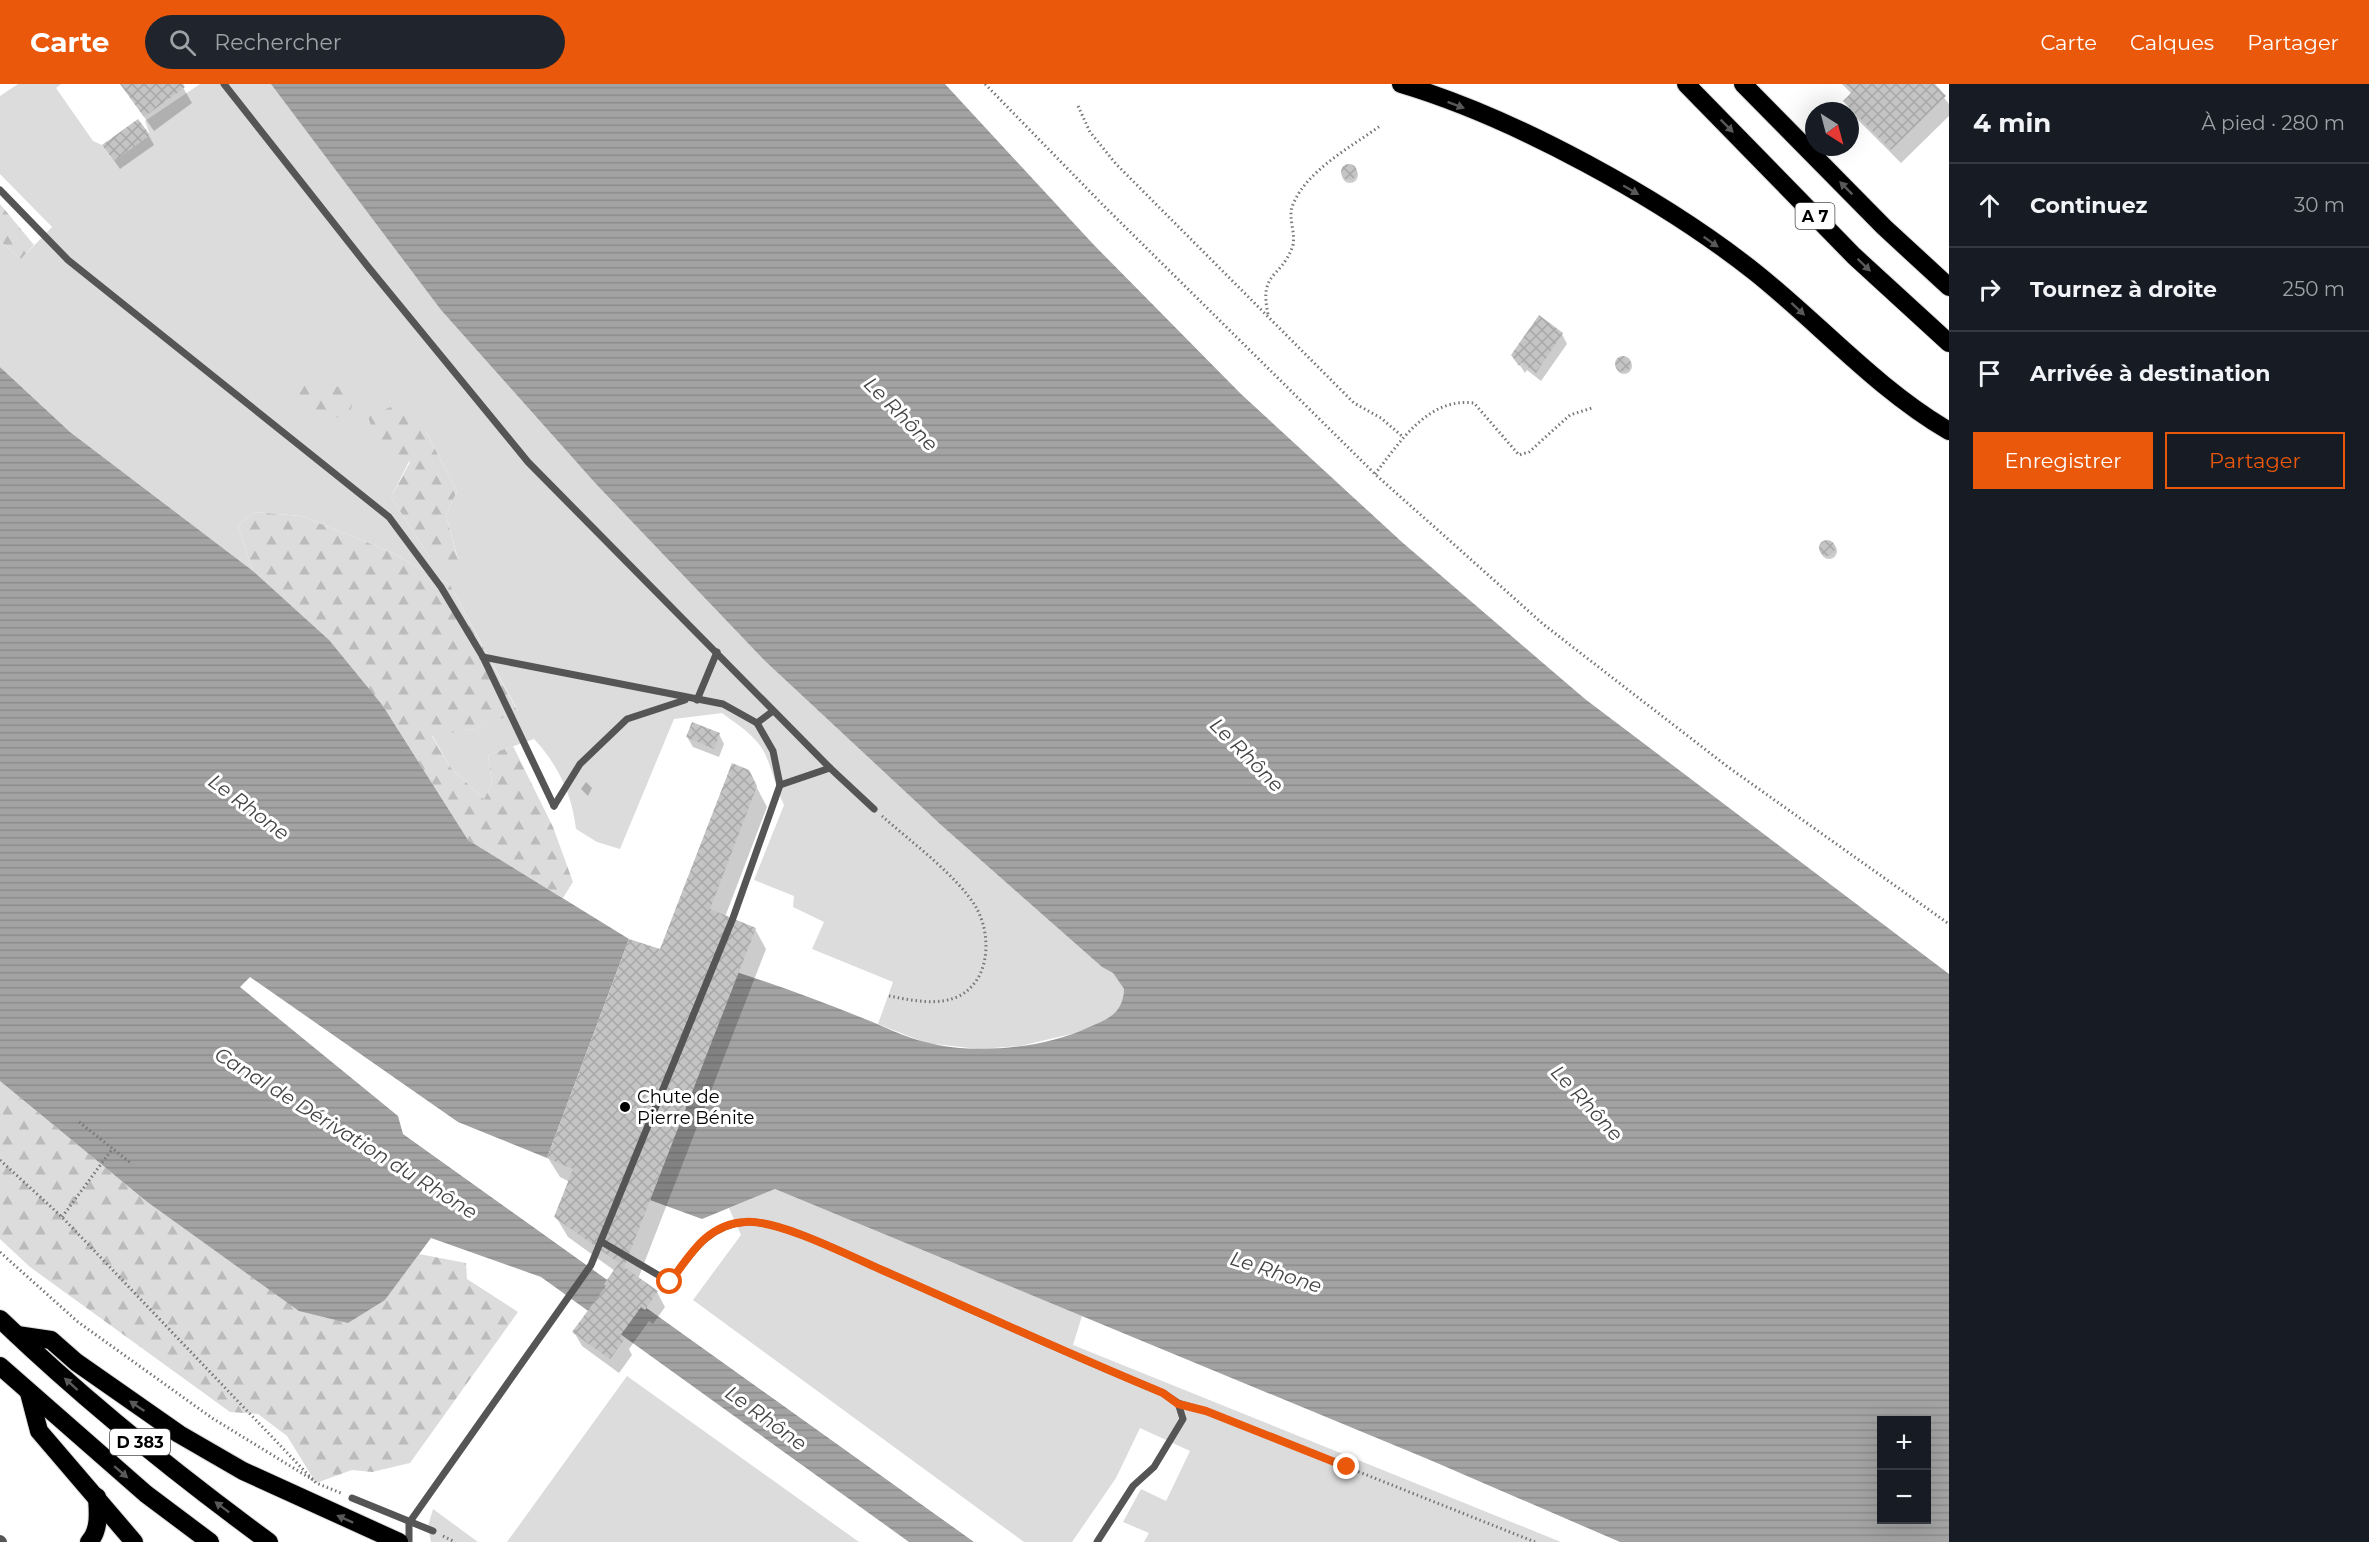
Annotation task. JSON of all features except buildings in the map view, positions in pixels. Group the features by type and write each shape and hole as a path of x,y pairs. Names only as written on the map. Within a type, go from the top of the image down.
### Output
{"highway":[{"path":"1401,84 1529,136 1586,165 1668,213 1754,271 1886,386 1949,431"},
{"name":"A 7","path":"1686,84 1854,256 1949,342"},
{"path":"1743,84 1884,226 1949,287"},
{"name":"D 383","path":"0,1319 189,1482 269,1542"},
{"path":"16,1335 51,1340 84,1368 179,1434 243,1471 399,1542"},
{"name":"D 383","path":"0,1366 146,1494 210,1542"},
{"path":"29,1393 39,1431 134,1542"},
{"path":"89,1542 94,1536 98,1517 97,1497"}],"lane":[{"path":"224,84 369,268 528,462 773,711 874,809"},
{"path":"0,190 68,260 389,517 441,587 483,657 554,806 580,764 627,719 688,699"},
{"path":"697,700 717,652"},
{"path":"409,1542 410,1523 591,1265 733,918 780,785 773,751 756,723 723,704 688,699 483,657"},
{"path":"756,723 773,711"},
{"path":"780,785 830,768"},
{"path":"602,1242 670,1282 700,1242 720,1227 746,1221 777,1227 847,1254 1163,1393 1178,1404 1206,1411"},
{"path":"1097,1542 1133,1486 1154,1467 1174,1435 1183,1419 1178,1404"},
{"path":"352,1498 433,1531"}],"path":[{"path":"986,84 1104,206 1375,474 1552,631 1764,794 1949,924"},
{"path":"1078,106 1090,132 1116,164 1354,403 1381,418 1403,437"},
{"path":"1268,316 1264,295 1270,277 1293,247 1291,209 1301,190 1332,160 1380,126"},
{"path":"1375,474 1403,437 1428,415 1456,401 1474,403 1518,455 1529,452 1570,415 1592,408"},
{"path":"874,809 948,875 976,908 987,932 986,960 976,982 957,997 926,1003 889,996"},
{"path":"79,1122 132,1164"},
{"path":"62,1217 113,1148"},
{"path":"0,1160 62,1217 316,1482"},
{"path":"0,1252 88,1329 212,1418 316,1482 352,1498"},
{"path":"1206,1411 1535,1542"}],"green space":[{"path":"18,84 61,84 56,88 93,141 102,145 114,161 150,135 145,121 200,84 274,84 441,310 596,484 765,661 941,825 1102,967 1113,973 1124,989 1119,1011 1112,1017 1080,1032 1020,1046 978,1049 926,1043 878,1024 893,982 812,949 824,922 793,907 794,896 754,880 784,805 768,762 758,743 722,713 674,719 620,849 597,842 576,829 571,804 557,770 534,739 488,755 492,783 484,799 451,768 432,735 474,729 518,711 450,585 391,552 301,516 254,512 238,526 253,571 70,432 0,367 0,241 21,259 52,227 0,174 0,96","holes":["425,430 457,491 446,515 458,559 430,558 391,497"]},
{"path":"0,204 34,245 21,259 0,241"},
{"path":"312,381 355,390 350,414 326,420 304,412 298,390"},
{"path":"393,406 425,430 457,491 446,515 458,560 446,565 430,558 391,497 410,462 376,439 368,417"},
{"path":"254,512 301,516 391,552 450,585 518,712 474,729 432,736 451,768 484,799 492,783 488,755 513,746 553,827 573,882 563,898 468,840 383,706 253,571 238,526"},
{"path":"0,1081 146,1201 385,1300 419,1254 466,1263 467,1279 518,1312 410,1463 372,1472 352,1470 316,1483 287,1436 258,1414 230,1412 30,1267 0,1239"},
{"path":"775,1189 1082,1316 1073,1345 1561,1542 1144,1542 1149,1533 1123,1522 1141,1489 1166,1501 1190,1451 1140,1428 1116,1478 1072,1542 1024,1542 693,1300 741,1235 729,1208"},
{"path":"627,1376 859,1542 507,1542"},
{"path":"433,1509 478,1542 431,1542 428,1526"}],"water":[{"path":"271,84 945,84 1093,244 1241,394 1403,543 1585,699 1949,974 1949,1542 1620,1542 1430,1460 775,1189 702,1219 650,1200 736,972 817,1000 925,1042 985,1049 1049,1041 1102,1022 1121,1004 1124,989 1113,973 1102,967 941,825 765,661 596,484 441,310"},
{"path":"0,367 70,432 253,571 329,640 383,706 468,840 629,939 547,1158 458,1122 250,977 240,987 398,1116 403,1134 974,1542 909,1542 541,1277 431,1238 385,1300 348,1323 299,1311 146,1201 0,1081"}],"place":[{"name":"Chute de Pierre Bénite","path":"625,1107"}],"route":[{"path":"670,1282 700,1242 720,1227 746,1221 777,1227 847,1254 1163,1393 1178,1404 1206,1411 1347,1467"}],"water label":[{"name":"Le Rhône","path":"901,414"},
{"name":"Le Rhône","path":"1247,755"},
{"name":"Le Rhone","path":"249,807"},
{"name":"Le Rhône","path":"1587,1103"},
{"name":"Canal de Dérivation du Rhône","path":"346,1133"},
{"name":"Le Rhone","path":"1276,1272"},
{"name":"Le Rhône","path":"766,1418"}]}
